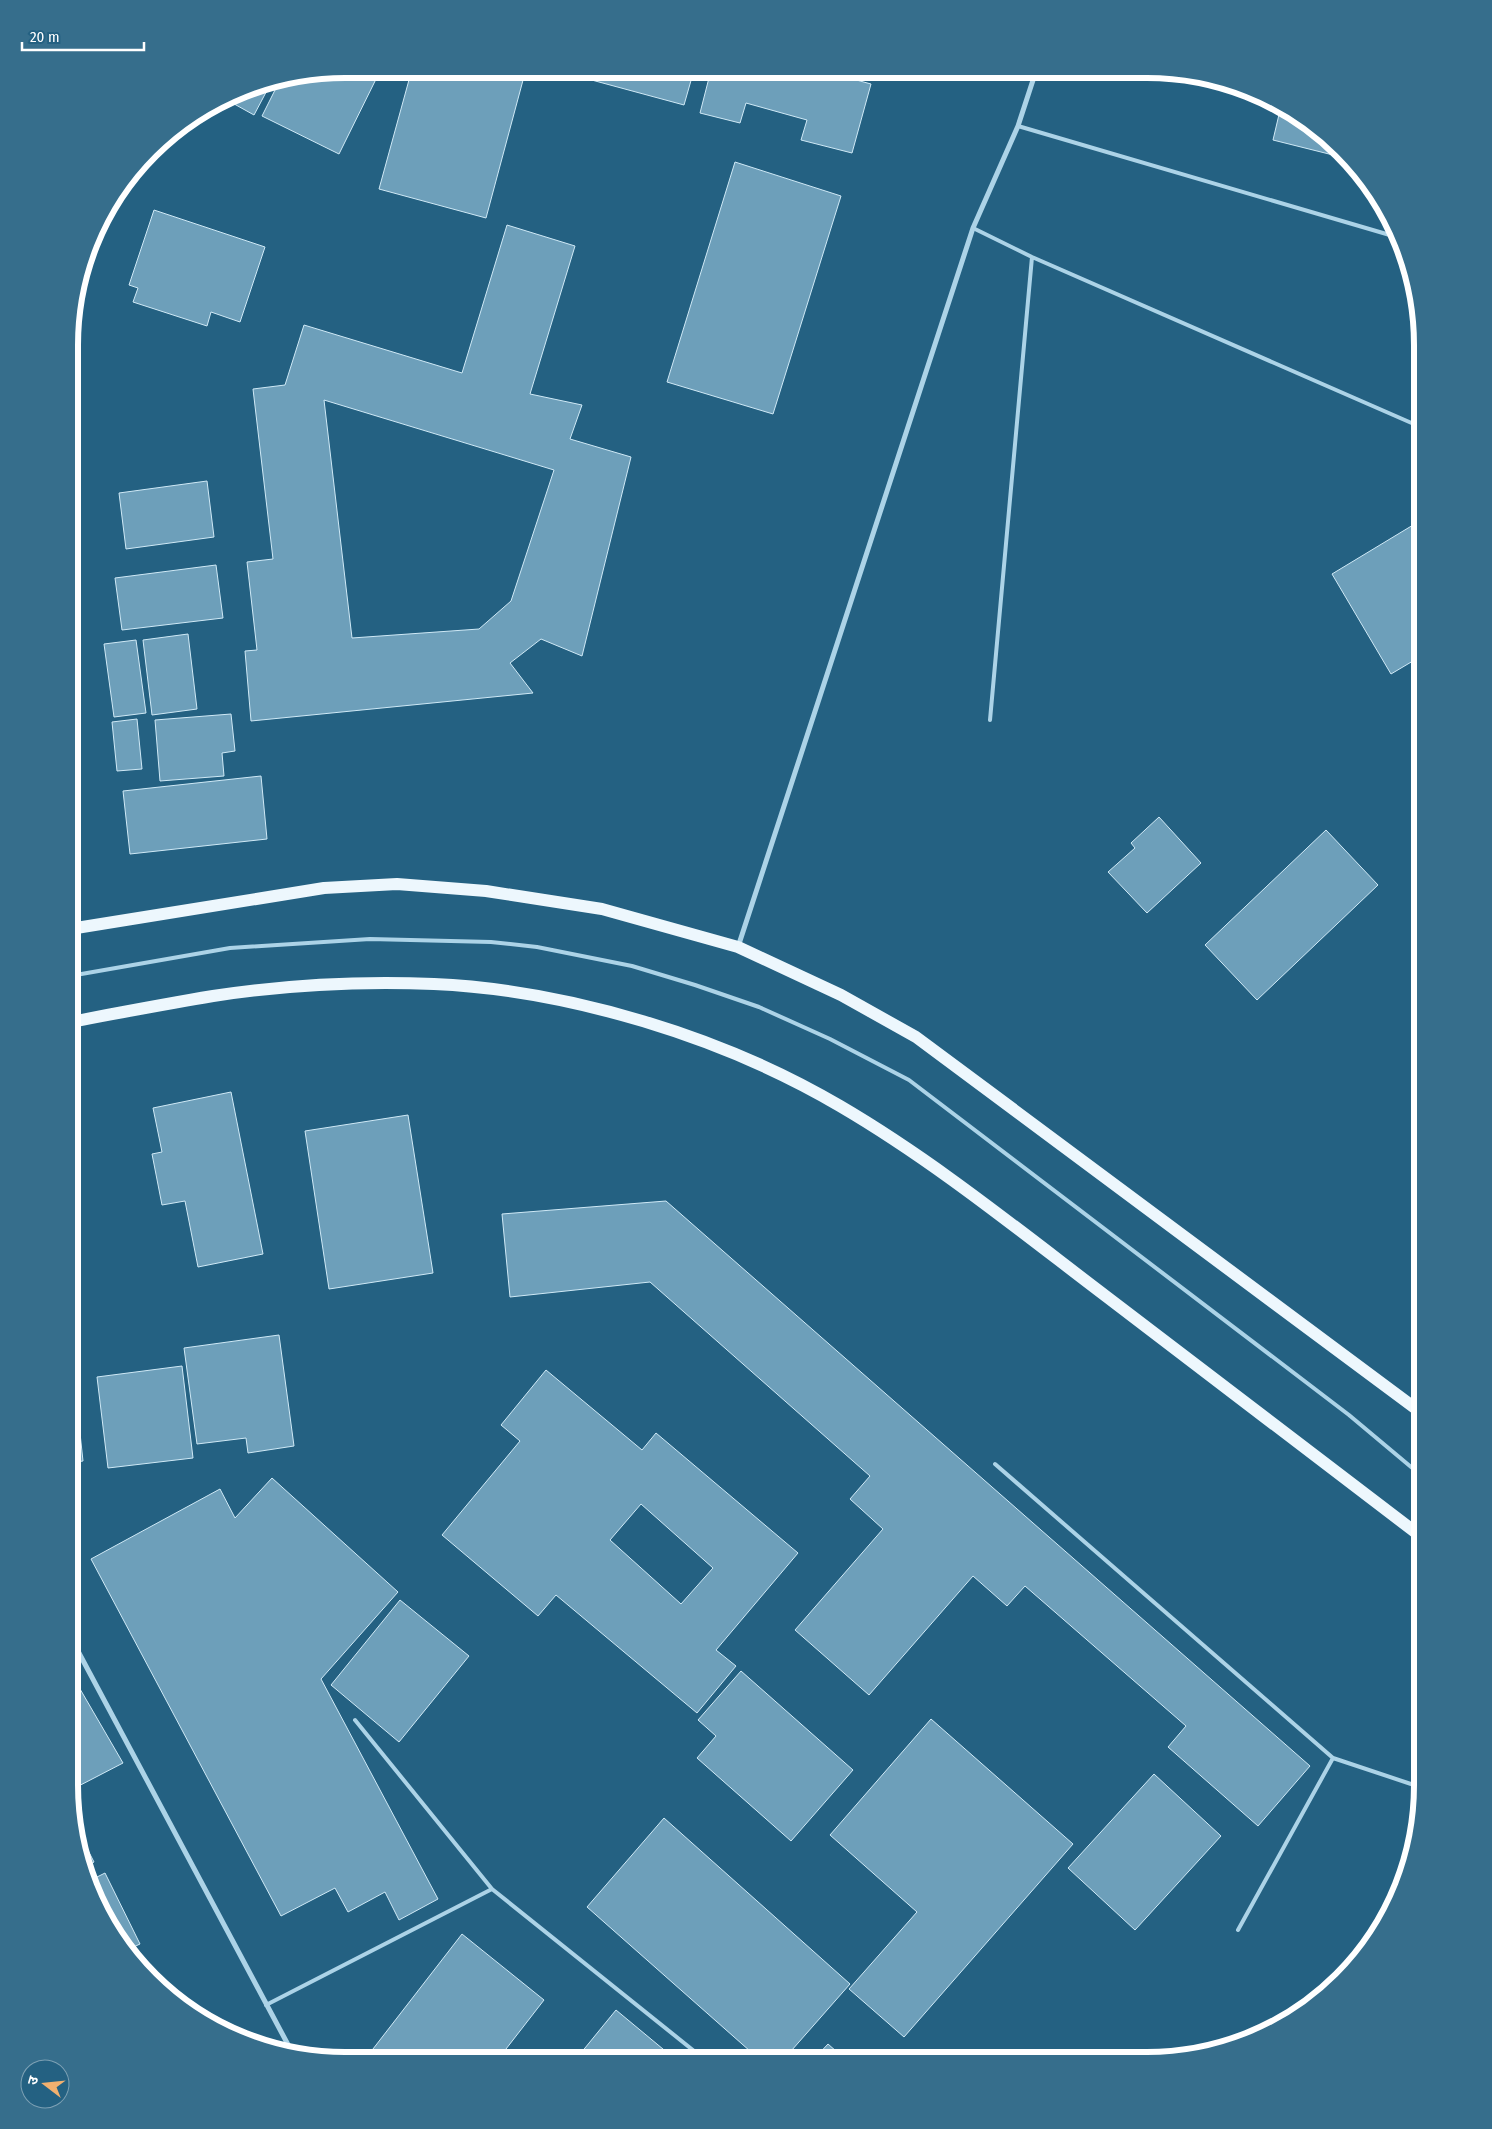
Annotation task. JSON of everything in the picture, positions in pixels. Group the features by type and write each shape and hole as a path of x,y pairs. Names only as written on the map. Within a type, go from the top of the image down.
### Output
{"main road":[{"path":"77,928 324,888 397,884 486,891 602,909 738,947 841,995 916,1037 1414,1406"},
{"path":"77,1021 215,996 282,989 354,984 435,984 512,992 593,1007 698,1039 789,1078 840,1106 926,1162 1064,1264 1414,1531"}],"street":[{"path":"738,947 973,228 1018,126 1034,78"},
{"path":"77,1652 288,2045"}],"lane":[{"path":"1018,126 1391,235"},
{"path":"973,228 1032,257 1414,424"},
{"path":"990,720 1032,257"},
{"path":"77,975 230,948 370,939 491,942 537,947 632,966 759,1007 830,1039 909,1080 1349,1415 1414,1469"},
{"path":"995,1464 1333,1758 1414,1785"},
{"path":"355,1720 492,1889 695,2052"},
{"path":"1238,1930 1333,1758"},
{"path":"266,2005 492,1889"}],"building":[{"path":"327,78 377,78 339,154 262,116 277,87"},
{"path":"410,78 524,78 486,218 379,189"},
{"path":"584,78 692,78 684,105"},
{"path":"709,78 849,78 871,84 852,153 801,140 807,120 746,103 740,123 700,113"},
{"path":"268,90 254,115 232,103"},
{"path":"1280,112 1310,133 1336,156 1273,140"},
{"path":"735,162 841,196 773,414 667,382"},
{"path":"154,210 265,247 240,322 211,312 207,326 133,302 138,288 129,285"},
{"path":"507,225 575,246 530,394 582,405 570,439 631,457 582,656 541,639 510,663 533,693 251,721 245,651 257,650 247,562 273,559 253,389 285,385 304,325 462,373","holes":["324,400 554,470 511,601 479,629 352,638"]},
{"path":"207,481 214,537 126,549 119,493"},
{"path":"1414,524 1414,660 1391,674 1332,574"},
{"path":"216,565 223,618 122,630 115,578"},
{"path":"188,634 197,709 152,715 143,640"},
{"path":"136,640 146,713 114,717 104,644"},
{"path":"231,714 235,751 222,753 224,776 160,781 155,720"},
{"path":"137,719 142,769 117,771 112,722"},
{"path":"261,776 267,839 130,854 123,791"},
{"path":"1159,817 1201,863 1147,913 1108,872 1135,848 1131,843"},
{"path":"1326,830 1378,885 1257,1000 1205,945"},
{"path":"231,1092 263,1254 198,1267 185,1201 162,1205 152,1154 162,1152 153,1108"},
{"path":"408,1115 433,1273 329,1289 305,1131"},
{"path":"666,1201 1310,1766 1258,1826 1168,1747 1186,1726 1025,1586 1007,1606 973,1576 869,1695 795,1630 883,1529 850,1499 870,1476 650,1282 510,1297 502,1214"},
{"path":"279,1335 294,1446 248,1453 246,1438 197,1444 184,1348"},
{"path":"182,1366 193,1458 108,1468 97,1377"},
{"path":"546,1370 642,1450 656,1433 798,1553 716,1650 736,1666 697,1713 556,1595 538,1616 442,1535 520,1441 501,1425","holes":["641,1504 713,1568 681,1604 610,1540"]},
{"path":"77,1406 83,1461 77,1462"},
{"path":"272,1478 398,1592 321,1679 438,1899 399,1920 385,1892 348,1912 335,1888 281,1916 91,1559 220,1489 235,1518"},
{"path":"400,1600 469,1656 399,1742 331,1685"},
{"path":"741,1671 853,1770 791,1841 697,1758 716,1736 698,1720"},
{"path":"77,1684 123,1763 77,1787"},
{"path":"931,1719 1073,1844 904,2037 849,1989 917,1912 830,1835"},
{"path":"1154,1774 1221,1836 1135,1930 1068,1868"},
{"path":"664,1818 850,1984 790,2052 751,2052 587,1907"},
{"path":"85,1844 94,1862 90,1864"},
{"path":"105,1873 140,1944 133,1947 123,1933 113,1918 95,1878"},
{"path":"462,1934 544,2000 504,2052 371,2052"},
{"path":"616,2010 667,2052 582,2052"},
{"path":"828,2044 837,2052 821,2052"}]}
